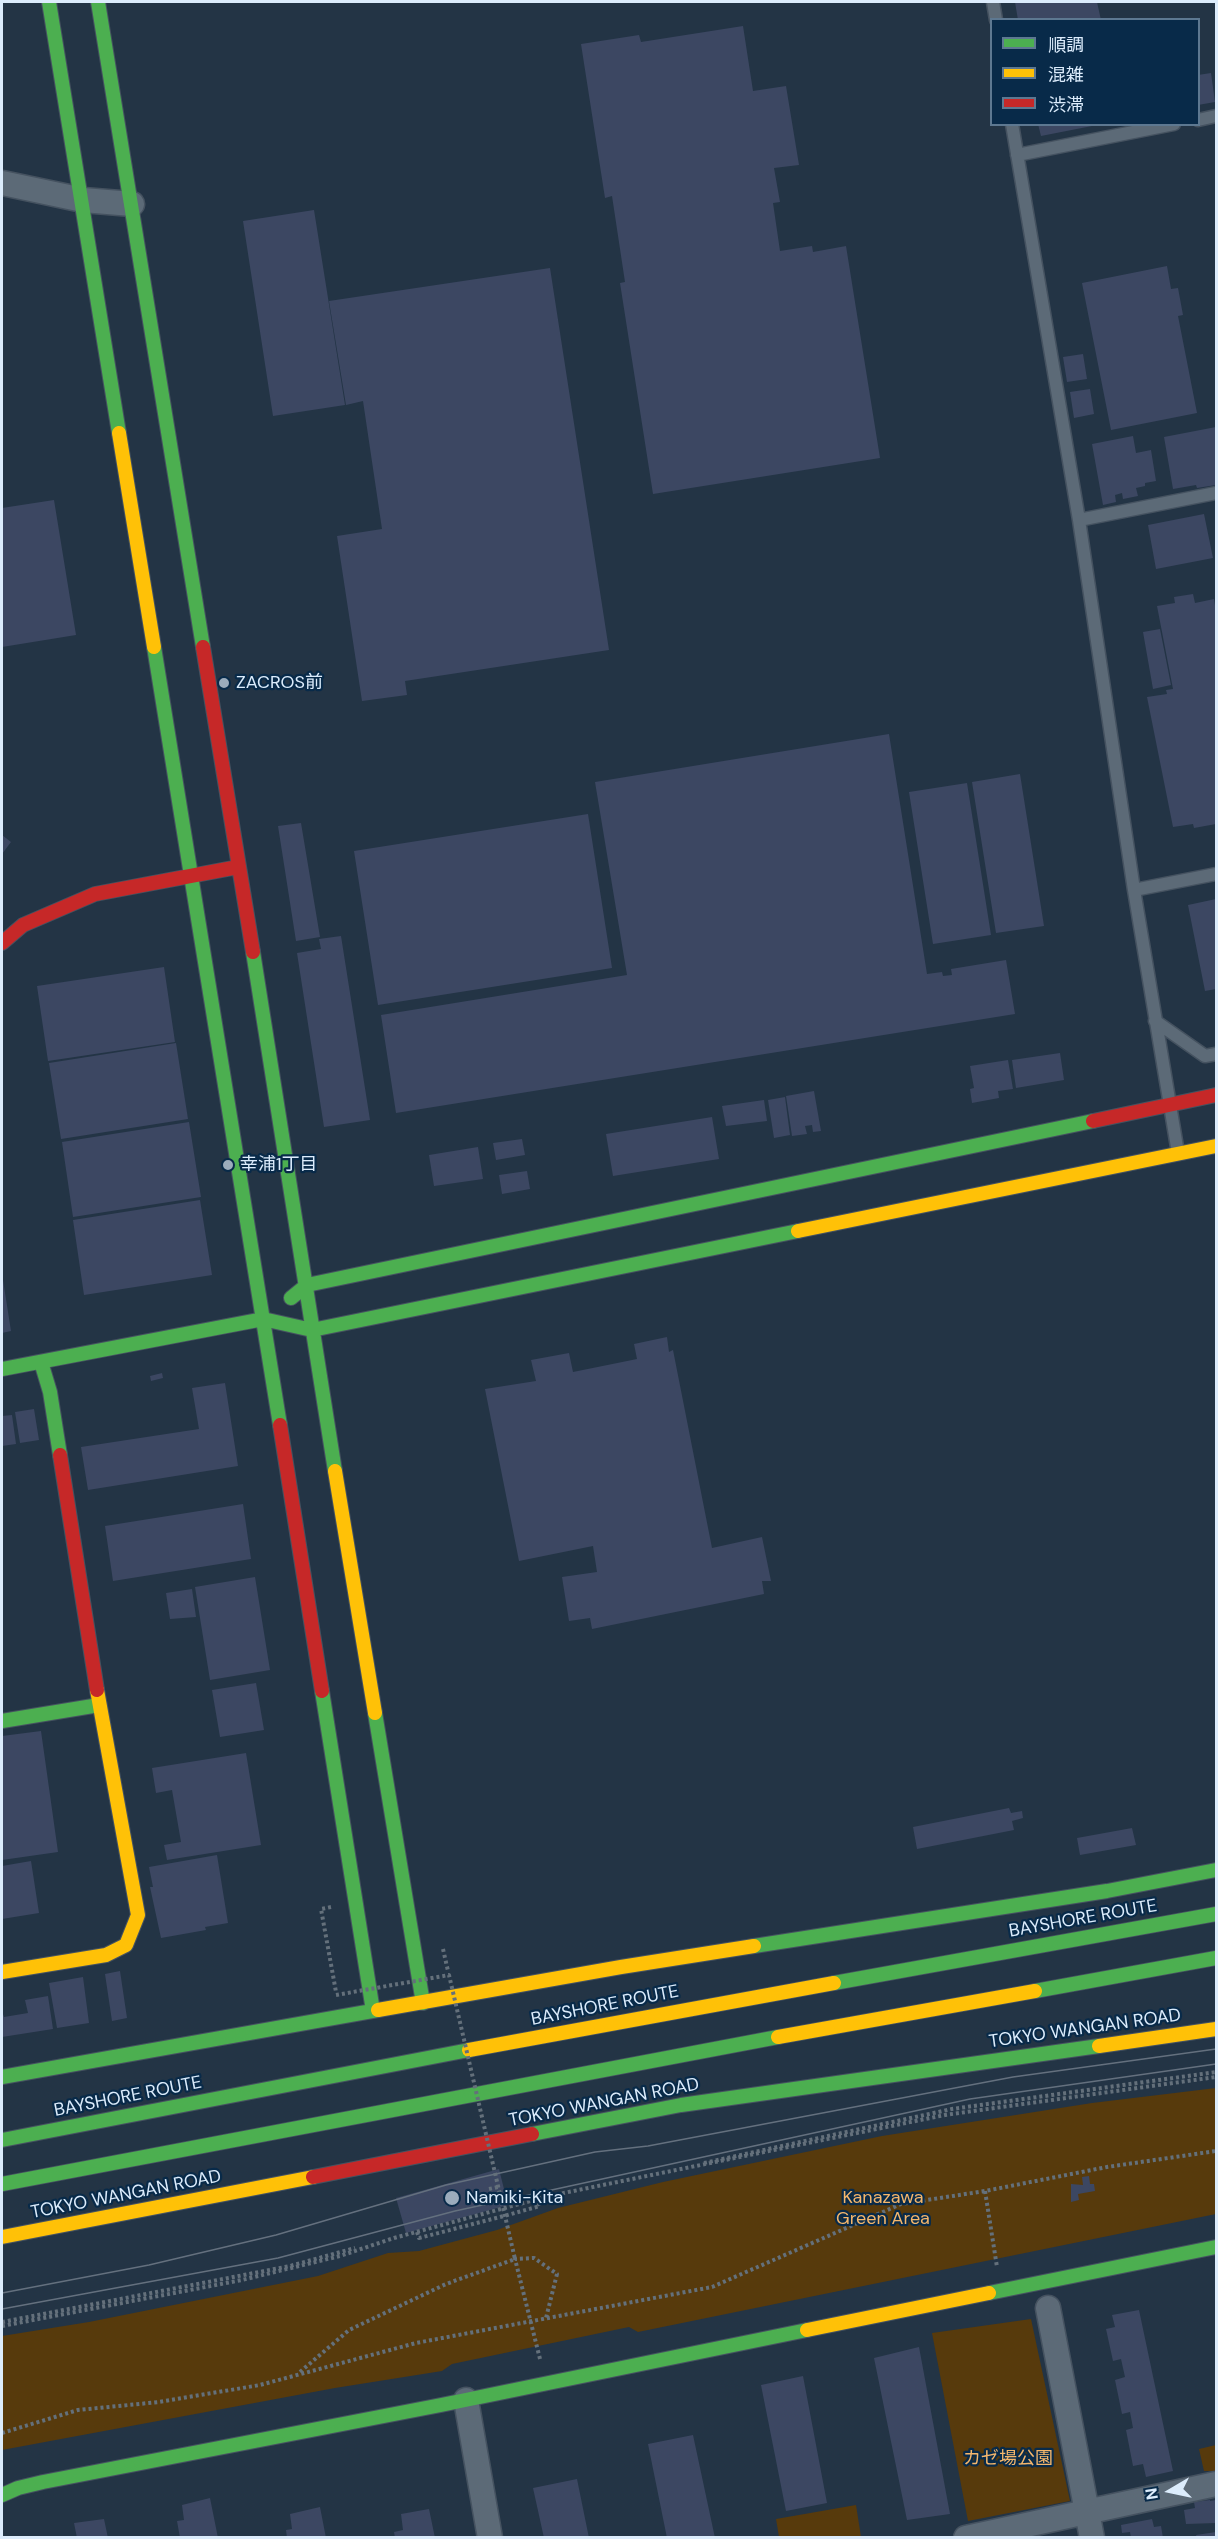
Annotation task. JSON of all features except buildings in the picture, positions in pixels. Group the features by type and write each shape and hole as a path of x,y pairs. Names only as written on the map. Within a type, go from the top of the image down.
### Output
{"main road":[{"path":"49,2 264,1319 373,2011"},
{"path":"98,2 423,2003"},
{"path":"2,943 23,925 95,894 238,867"},
{"path":"264,1319 307,1285 1216,1095"},
{"path":"2,1369 264,1319 312,1330 1216,1146"},
{"path":"2,1972 106,1956 126,1945 138,1915 99,1705 50,1392 41,1362"},
{"path":"2,1721 99,1705"},
{"path":"2,2077 621,1967 1095,1893 1216,1870"},
{"name":"BAYSHORE ROUTE","path":"2,2140 607,2024 1216,1914"},
{"path":"2,2184 787,2035 1216,1958"},
{"name":"TOKYO WANGAN ROAD","path":"2,2237 681,2105 1216,2029"},
{"path":"2,2495 18,2488 43,2482 466,2400 1216,2247"}],"street":[{"path":"2,183 83,200 132,204"},
{"path":"1048,2308 1092,2538"},
{"path":"466,2400 490,2538"},
{"path":"966,2538 1216,2484"}],"lane":[{"path":"993,2 996,18"},
{"path":"1200,120 1216,116"},
{"path":"1012,126 1079,520 1134,890 1178,1154"},
{"path":"1017,155 1164,126"},
{"path":"1079,520 1216,495"},
{"path":"1134,890 1216,874"},
{"path":"1155,1021 1205,1056 1216,1054"}],"path":[{"path":"332,1907 321,1909 336,1995"},
{"path":"441,1942 504,2216 541,2363"},
{"path":"326,1996 460,1974"},
{"path":"2,2322 290,2266 549,2196 952,2109 1216,2072"},
{"path":"549,2196 945,2115 1216,2077"},
{"path":"2,2433 78,2410 159,2402 260,2385 416,2343 712,2287 902,2204 986,2191 1107,2167 1216,2151"},
{"path":"489,2189 498,2187"},
{"path":"986,2191 997,2267"},
{"path":"417,2232 419,2238 504,2216 540,2206 537,2200"},
{"path":"2,2326 242,2280 340,2256 394,2238"},
{"path":"297,2375 349,2330 446,2284 515,2259 534,2258 557,2274 546,2318"}],"green space":[{"name":"Kanazawa Green Area","path":"1216,2088 1216,2214 638,2332 629,2327 452,2364 442,2371 335,2388 2,2450 2,2336 89,2322 318,2276 388,2253 419,2251 497,2230 558,2208 663,2182 882,2136 1092,2103"},
{"name":"カゼ場公園","path":"1031,2319 1070,2501 968,2521 932,2333"},
{"path":"1216,2445 1216,2471 1204,2471 1199,2449"},
{"path":"856,2505 861,2537 779,2537 776,2519"}],"tram line":[{"path":"2,2293 149,2265 276,2235 446,2185 595,2152 648,2146 1013,2077 1216,2049"},
{"path":"2,2309 278,2258 455,2211 970,2099 1216,2064"}],"traffic: fast":[{"path":"49,2 119,433"},
{"path":"98,2 203,647"},
{"path":"154,647 280,1425"},
{"path":"253,952 335,1471"},
{"path":"291,1298 307,1285 1093,1121"},
{"path":"2,1369 263,1319 312,1330 798,1231"},
{"path":"41,1362 50,1392 60,1455"},
{"path":"322,1691 373,2011"},
{"path":"2,1721 99,1705"},
{"path":"375,1713 423,2003"},
{"path":"754,1946 1107,1891 1216,1870"},
{"path":"834,1983 1216,1914"},
{"path":"1035,1991 1216,1958"},
{"path":"2,2077 378,2010"},
{"path":"2,2184 778,2037"},
{"path":"532,2134 681,2105 1099,2046"},
{"path":"2,2140 469,2050"},
{"path":"989,2293 1216,2247"},
{"path":"2,2495 18,2488 43,2482 441,2405 807,2330"}],"traffic: slow":[{"path":"119,433 154,647"},
{"path":"798,1231 1216,1146"},
{"path":"335,1471 375,1713"},
{"path":"2,1972 106,1955 126,1945 138,1915 97,1690"},
{"path":"378,2010 754,1946"},
{"path":"469,2050 834,1983"},
{"path":"778,2037 1035,1991"},
{"path":"1099,2046 1216,2029"},
{"path":"2,2237 313,2177"},
{"path":"807,2330 989,2293"}],"traffic: jam":[{"path":"203,647 253,952"},
{"path":"2,943 23,925 95,894 238,867"},
{"path":"1093,1121 1216,1095"},
{"path":"280,1425 322,1691"},
{"path":"60,1455 97,1690"},
{"path":"313,2177 532,2134"}],"place":[{"name":"ZACROS前","path":"224,683"},
{"name":"幸浦1丁目","path":"228,1165"},
{"name":"Namiki-Kita","path":"452,2198"}]}
